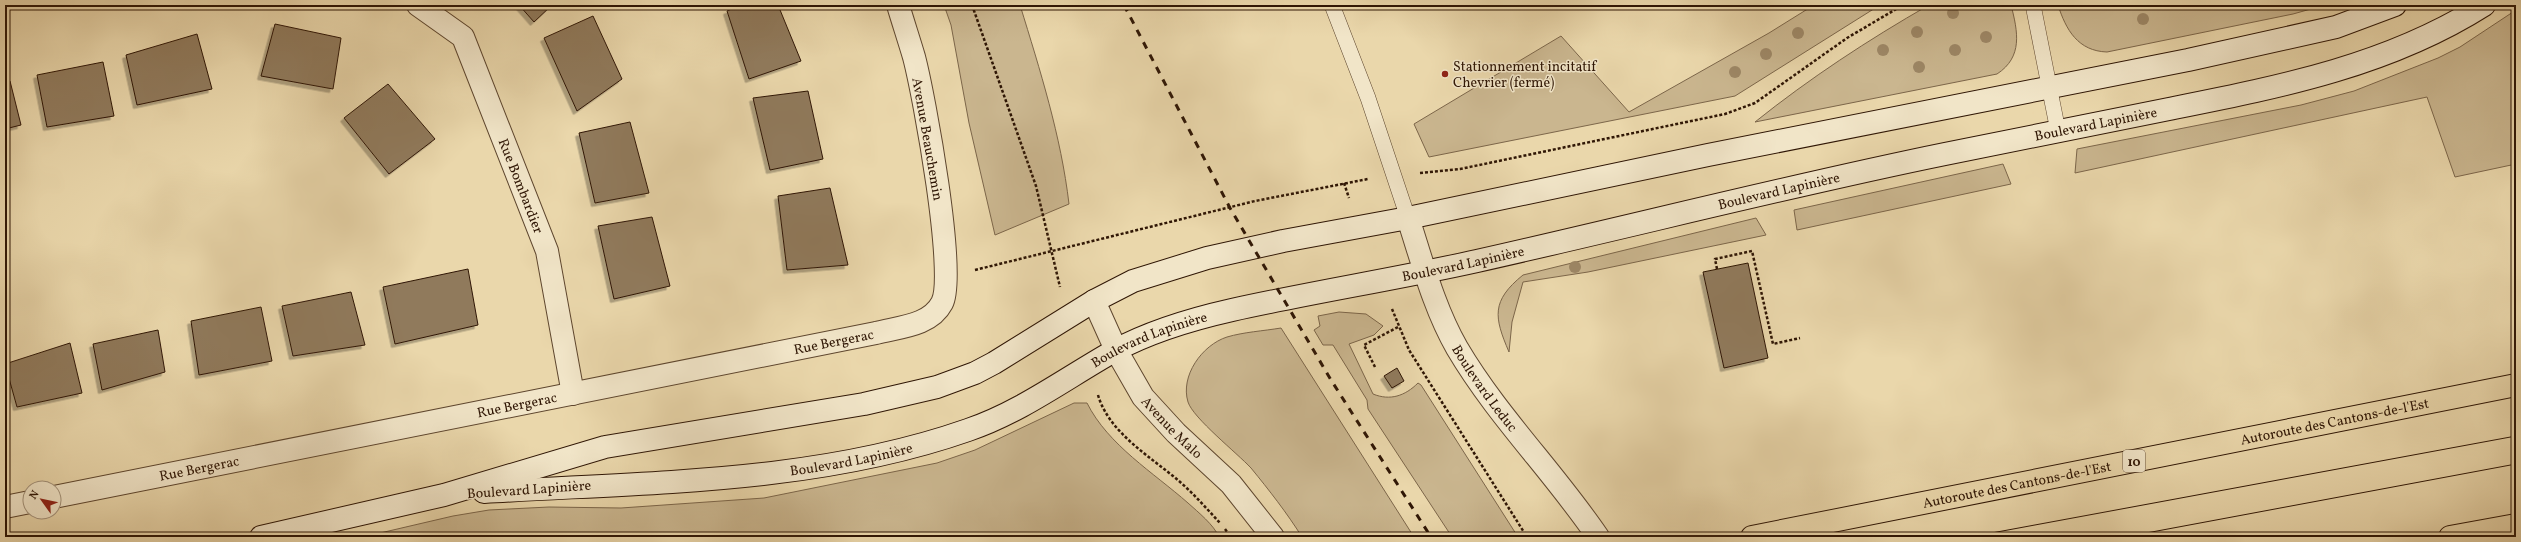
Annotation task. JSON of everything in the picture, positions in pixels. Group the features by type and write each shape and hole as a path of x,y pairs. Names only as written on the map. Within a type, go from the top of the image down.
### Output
{"highway":[{"name":"Autoroute des Cantons-de-l'Est","path":"1752,537 2516,385"},
{"path":"2450,537 2516,525"}],"main road":[{"name":"Rue Bombardier","path":"418,5 462,37 547,251 573,394"},
{"name":"Avenue Beauchemin","path":"898,5 916,65 941,210 947,274"},
{"name":"Boulevard Lapinière","path":"261,537 444,495 605,447 864,404 937,387 994,363 1094,301 1133,281 1207,258 1283,241 1408,218 1677,161 2188,60 2336,27 2395,5"},
{"name":"Boulevard Lapinière","path":"444,495 774,473 897,450 939,440 991,422 1055,387 1116,350 1168,328 1234,309 1426,272 1827,178 2270,87 2357,65 2434,34 2484,5"},
{"name":"Boulevard Leduc","path":"1408,218 1447,328 1466,361 1598,537"},
{"name":"Rue Bergerac","path":"62,495 573,394 916,323 935,313 942,304 947,293 947,274"},
{"name":"Avenue Malo","path":"1094,301 1129,376 1151,407 1176,434 1231,484 1273,537"},
{"path":"5,507 22,504"}],"lane":[{"path":"1332,5 1368,98 1408,218"},
{"path":"2033,5 2058,131"}],"path":[{"path":"972,5 1036,186 1062,293"},
{"path":"1445,170 1460,169 1725,114 1755,103 1847,38 1902,5"},
{"path":"980,269 1255,201 1344,183"},
{"path":"1717,270 1715,260 1752,251 1773,344 1800,338"},
{"path":"1375,367 1364,345 1398,327 1409,350 1527,537"},
{"path":"1102,408 1127,437 1194,494 1230,537"}],"shaded area":[{"path":"944,5 1020,5 1042,79 1061,153 1069,204 995,235 969,123 951,25"},
{"path":"1814,5 1880,5 1735,96 1429,157 1414,124 1561,36 1629,112 1769,33"},
{"path":"1929,5 2011,5 2017,34 2015,52 2011,60 1997,74 1755,122 1840,60"},
{"path":"2058,5 2325,5 2293,14 2107,52 2088,48 2075,38 2069,31"},
{"path":"2516,10 2516,164 2455,177 2427,97 2075,173 2077,149 2301,105 2354,91 2438,58 2460,47"},
{"path":"2003,164 2011,184 1797,230 1794,210"},
{"path":"1756,218 1766,235 1588,272 1523,282 1512,322 1509,352 1500,329 1498,310 1505,293 1523,275"},
{"path":"1339,312 1366,314 1383,326 1374,335 1349,344 1373,394 1385,397 1397,396 1408,391 1418,383 1421,385 1518,537 1452,537 1368,409 1367,400 1333,345 1323,345 1314,330 1320,326 1318,316"},
{"path":"1281,328 1414,537 1302,537 1278,502 1251,468 1206,426 1192,409 1188,402 1186,392 1187,382 1195,363 1209,347 1218,341 1233,335"},
{"path":"1074,403 1087,403 1096,418 1119,445 1210,523 1219,537 363,537 453,516 489,510 549,507 621,508 764,498 937,463 975,450"}],"building":[{"path":"519,5 552,5 534,22"},
{"path":"741,5 778,5 801,61 749,79 727,11"},
{"path":"593,16 622,79 577,111 544,38"},
{"path":"275,24 341,38 333,89 261,76"},
{"path":"197,34 212,89 137,105 126,55"},
{"path":"103,62 114,116 47,127 37,75"},
{"path":"10,81 21,125 5,129 5,82"},
{"path":"388,84 435,139 389,174 344,118"},
{"path":"808,91 823,159 770,170 753,98"},
{"path":"630,122 649,193 595,203 579,133"},
{"path":"830,188 848,265 787,270 778,196"},
{"path":"652,217 670,286 614,299 598,226"},
{"path":"1748,263 1768,358 1724,368 1703,272"},
{"path":"468,269 478,325 395,344 383,287"},
{"path":"351,292 365,345 293,356 282,306"},
{"path":"261,307 272,361 199,375 191,321"},
{"path":"158,330 165,372 102,390 93,344"},
{"path":"70,343 82,393 17,407 5,364"},
{"path":"1397,368 1404,381 1392,388 1384,376"}],"tram line":[{"path":"1970,537 2516,436"},
{"path":"2125,537 2516,464"}],"railway":[{"path":"1124,5 1230,208 1331,380 1431,537"}],"place":[{"name":"Stationnement incitatif Chevrier (fermé)","path":"1445,74"}]}
